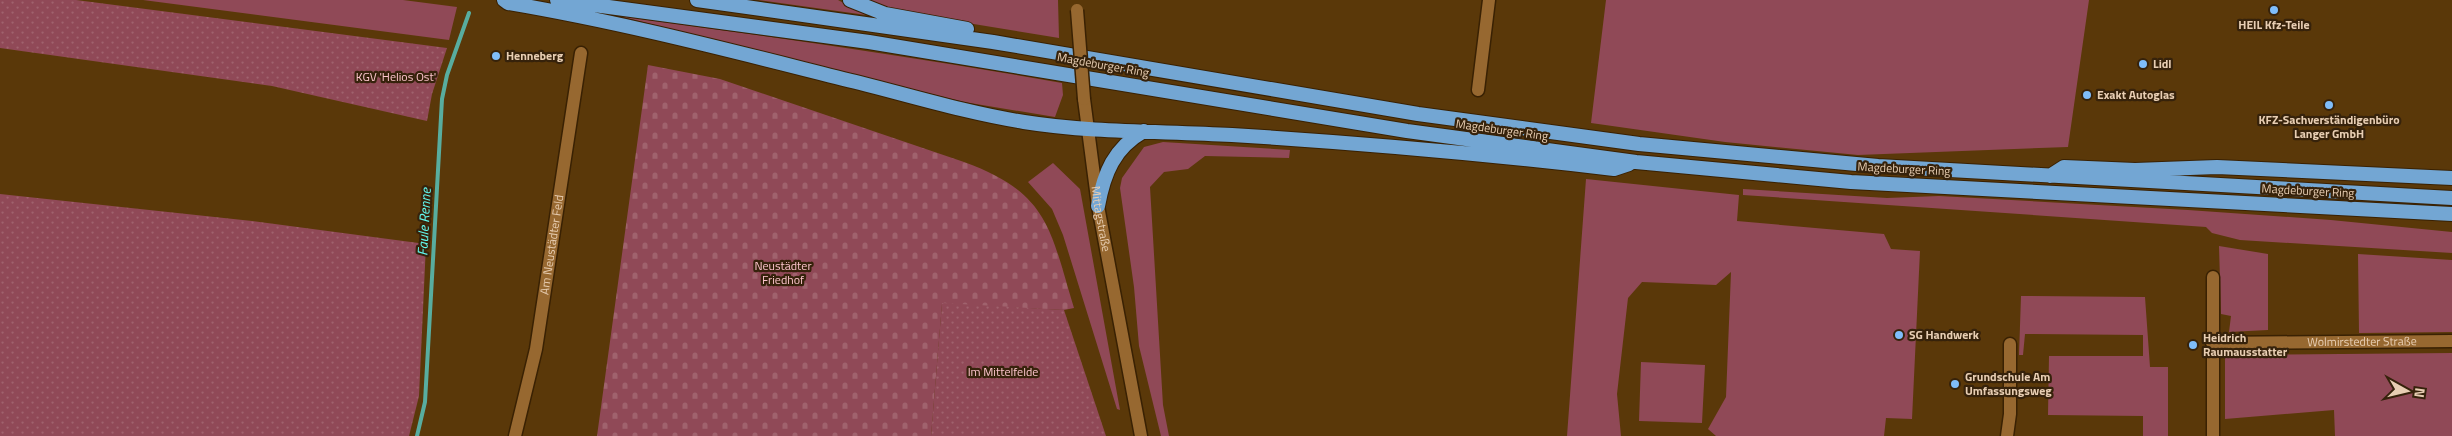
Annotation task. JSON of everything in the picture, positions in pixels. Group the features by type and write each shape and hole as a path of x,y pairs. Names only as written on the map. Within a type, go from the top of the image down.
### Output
{"highway":[{"path":"504,0 508,3 615,22 956,109 1026,122 1088,129 1346,142 1408,149 1490,154 1614,169 1636,162"},
{"name":"Magdeburger Ring","path":"557,0 868,42 1407,132 1636,162 1852,182 2452,214"},
{"name":"Magdeburger Ring","path":"697,0 993,42 1418,114 1561,134 1693,149 1878,166 2452,198"},
{"path":"850,0 885,14 974,30 993,42"},
{"path":"1098,206 1106,171 1116,154 1132,138 1144,131"},
{"path":"2050,176 2064,167 2146,170 2217,166 2452,178"}],"street":[{"path":"1478,90 1489,0"},
{"name":"Mittagstraße","path":"1076,5 1084,99 1098,206 1142,436"},
{"name":"Am Neustädter Feld","path":"514,436 536,349 581,53"},
{"path":"2213,277 2213,436"},
{"name":"Wolmirstedter Straße","path":"2212,343 2452,341"},
{"path":"2006,436 2010,414 2010,344"}],"green space":[{"name":"KGV 'Helios Ost'","path":"0,0 76,0 447,48 432,94 427,121 272,86 0,48"},
{"path":"143,0 403,0 457,7 449,40"},
{"path":"758,0 838,0 866,15"},
{"path":"864,0 1058,0 1059,38 906,13"},
{"path":"1606,0 2089,0 2068,147 1858,155 1725,142 1591,123"},
{"path":"619,16 841,47 1062,83 1063,95 1055,117 964,102"},
{"name":"Neustädter Friedhof","path":"648,65 720,79 964,162 992,174 1014,187 1030,201 1042,217 1059,256 1074,308 1064,310 942,304 931,436 597,436"},
{"path":"1163,142 1290,150 1289,158 1205,156 1188,169 1164,172 1150,187 1163,405 1169,436 1161,436 1139,346 1134,287 1120,188 1122,178 1144,147"},
{"path":"1053,163 1080,189 1120,410 1117,409 1063,235 1052,209 1028,182"},
{"path":"1586,179 1739,195 1737,221 1884,234 1891,249 1920,251 1912,419 1886,418 1884,436 1716,436 1708,429 1726,397 1731,272 1716,285 1642,282 1628,298 1617,394 1621,436 1567,436"},
{"path":"1743,189 1887,198 1939,196 2331,220 2452,232 2452,253 2240,240 2212,233 2206,227 1743,195"},
{"path":"0,194 252,221 426,244 419,396 409,436 0,436"},
{"path":"2219,246 2268,254 2268,330 2229,332 2231,316 2221,314"},
{"path":"2358,254 2452,260 2452,332 2359,333"},
{"path":"2021,296 2145,297 2150,367 2168,367 2168,436 2143,436 2143,416 2048,415 2049,356 2143,356 2143,335 2025,334 2023,355 2019,355"},
{"name":"Im Mittelfelde","path":"942,303 1064,310 1106,436 931,436"},
{"path":"2452,353 2452,436 2335,436 2334,410 2225,419 2225,355"},
{"path":"1641,362 1705,365 1702,423 1639,421"}],"waterway":[{"name":"Faule Renne","path":"417,436 425,402 442,99 447,75 469,13"}],"place":[{"name":"HEIL Kfz-Teile","path":"2274,10"},
{"name":"Henneberg","path":"496,56"},
{"name":"Lidl","path":"2143,64"},
{"name":"Exakt Autoglas","path":"2087,95"},
{"name":"KFZ-Sachverständigenbüro Langer GmbH","path":"2329,105"},
{"name":"SG Handwerk","path":"1899,335"},
{"name":"Heidrich Raumausstatter","path":"2193,345"},
{"name":"Grundschule Am Umfassungsweg","path":"1955,384"}]}
